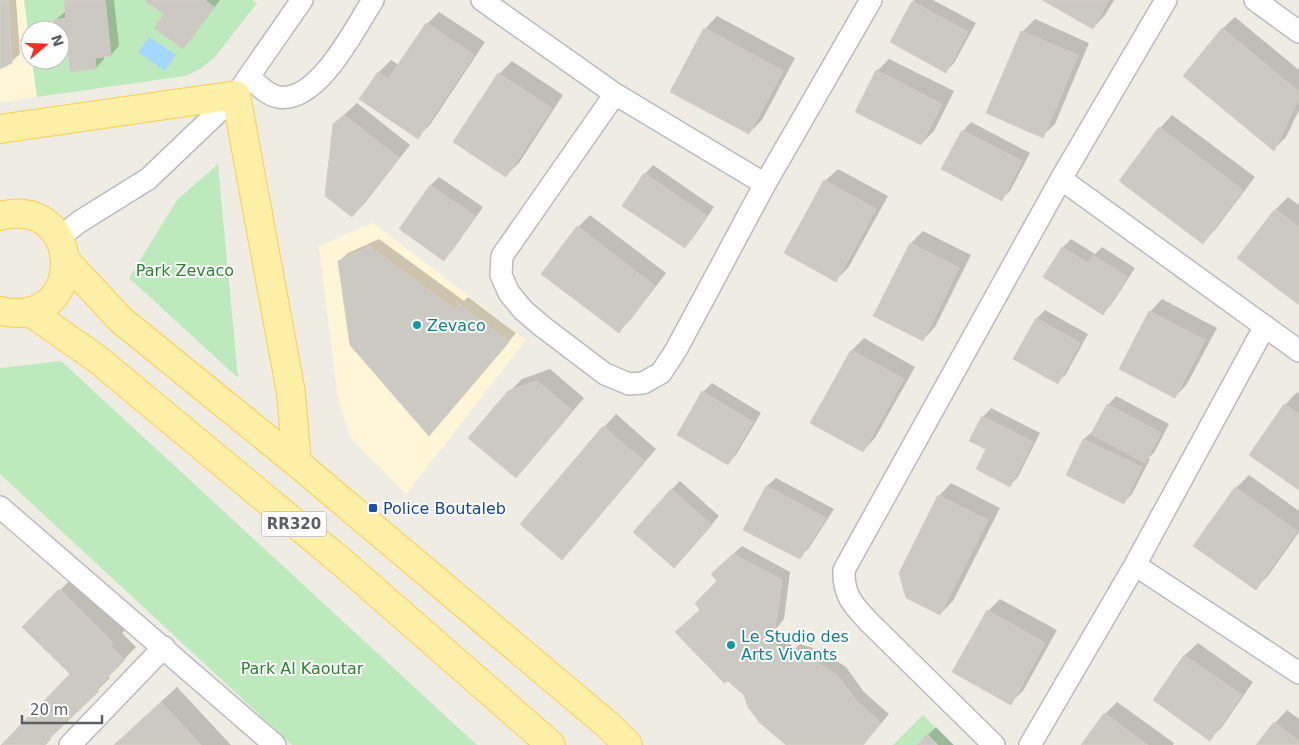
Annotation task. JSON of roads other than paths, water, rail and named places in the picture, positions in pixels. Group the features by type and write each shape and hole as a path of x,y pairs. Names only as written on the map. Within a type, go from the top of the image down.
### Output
{"main road":[{"path":"0,129 243,86 291,393 297,463"},
{"name":"RR320","path":"4,213 25,214 38,218 50,227 62,249 121,320 297,463 609,726 628,745"},
{"name":"RR320","path":"11,315 38,308 54,297 63,280 62,249"},
{"name":"RR320","path":"11,315 96,358 343,563 551,745"}],"street":[{"path":"62,249 79,222 148,179 243,86 302,0"},
{"path":"243,86 264,90 276,96 287,97 315,83 330,68 373,0"},
{"path":"482,0 615,94 765,184"},
{"path":"615,94 502,256 501,275 509,293 523,310 605,374 629,384 644,383 662,373 676,350 765,184 871,0"},
{"path":"994,745 856,608 848,598 843,583 844,570 1061,179 1166,0"},
{"path":"1255,0 1299,32"},
{"path":"1061,179 1299,351"},
{"path":"1030,745 1134,565 1266,326"},
{"path":"0,506 275,745"},
{"path":"1134,565 1299,674"},
{"path":"70,745 164,647"}],"water":[{"path":"149,37 176,55 165,71 138,52"}],"place":[{"name":"Zevaco","path":"417,325"},
{"name":"Police Boutaleb","path":"373,508"},
{"name":"Le Studio des Arts Vivants","path":"731,645"}],"park label":[{"name":"Park Zevaco","path":"185,270"},
{"name":"Park Al Kaoutar","path":"302,668"}]}
